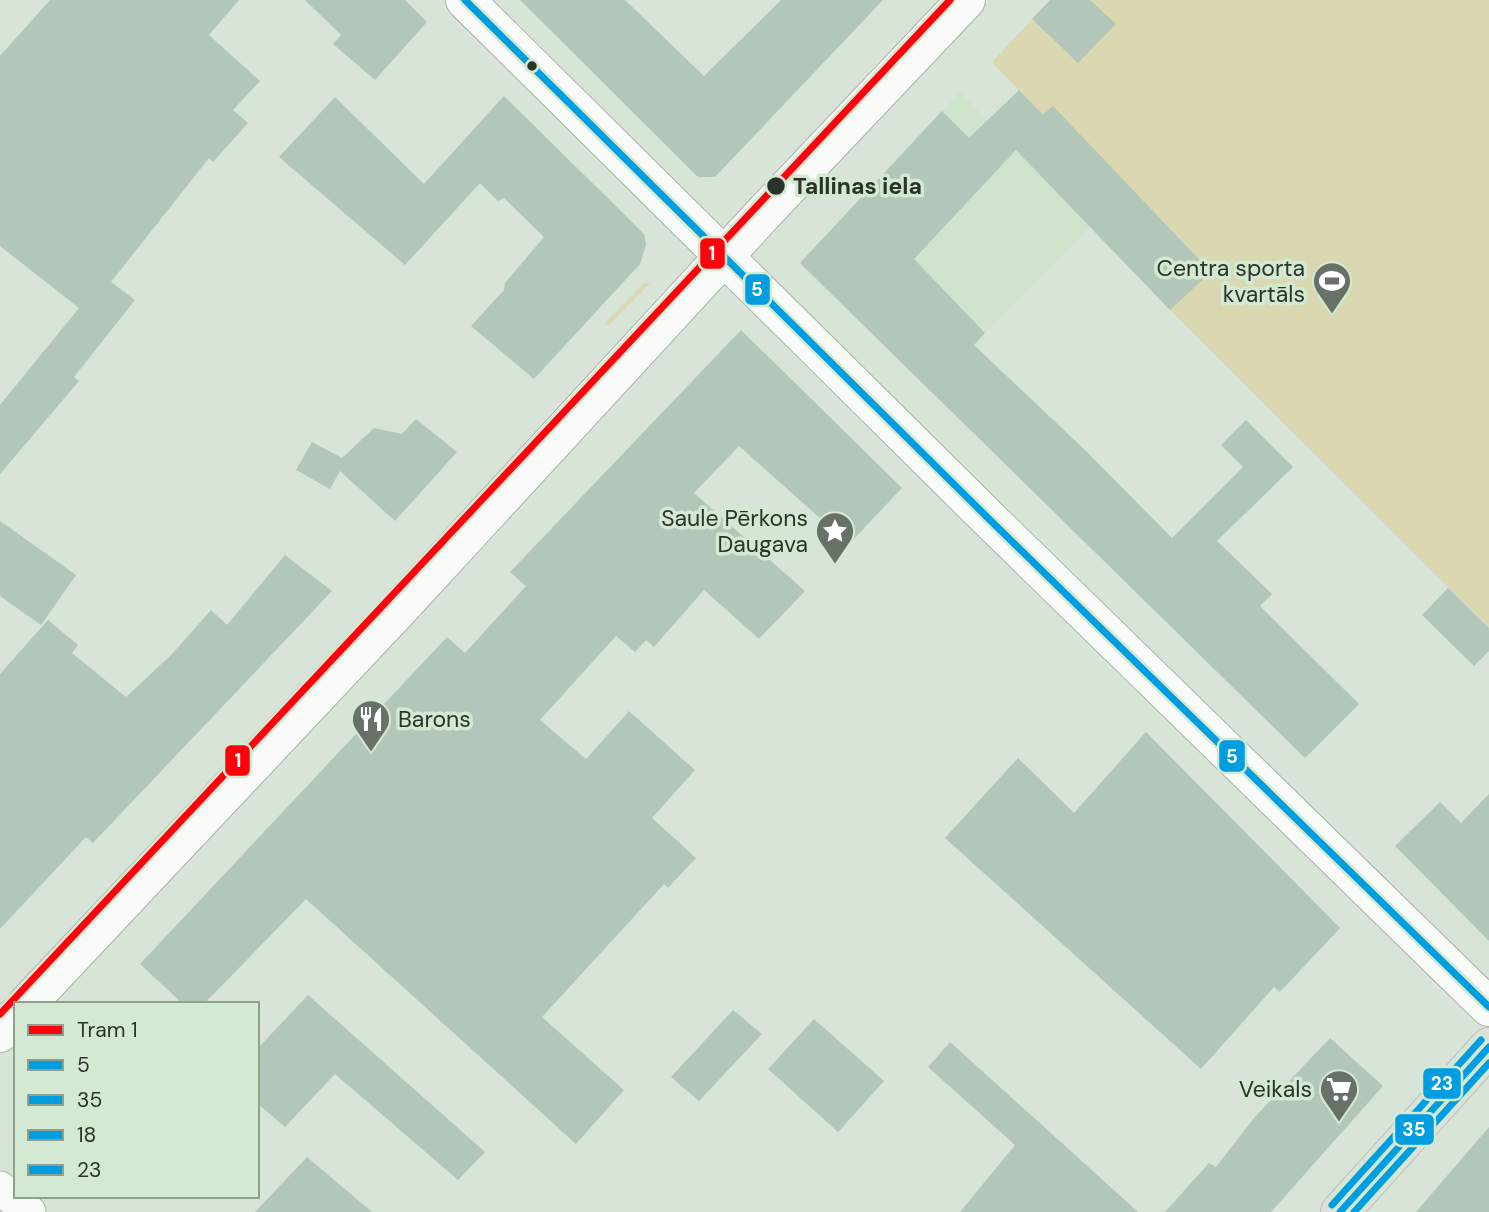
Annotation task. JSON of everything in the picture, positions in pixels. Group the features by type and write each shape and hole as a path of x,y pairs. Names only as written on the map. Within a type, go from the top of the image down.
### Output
{"main road":[{"path":"1340,1212 1489,1047"}],"street":[{"path":"465,0 990,520 1489,1007"},
{"path":"29,1002 967,0"},
{"path":"0,1033 14,1018"},
{"path":"0,1188 29,1212"}],"shaded area":[{"name":"Centra sporta kvartāls","path":"1050,0 1489,0 1489,628 1170,310 1012,146 1043,115 992,62"},
{"path":"960,92 1090,227 928,390 800,263"},
{"path":"644,283 650,283 608,326 605,323"}],"building":[{"path":"50,0 239,0 209,35 260,81 233,110 248,123 213,162 209,158 111,282 135,300 74,377 79,381 0,474 0,405 79,308 0,246 0,56"},
{"path":"305,0 405,0 427,22 375,80 333,44 341,35"},
{"path":"520,0 625,0 704,76 781,0 883,0 715,177 698,177"},
{"path":"1050,0 1090,0 1116,24 1078,63 1032,19"},
{"path":"1019,90 1043,115 1053,106 1211,272 1170,310 1016,150 914,259 985,333 974,345 1087,452 1172,538 1243,467 1221,445 1246,420 1293,467 1217,541 1272,594 1260,606 1359,704 1305,758 800,263 942,111 969,138"},
{"path":"504,96 644,234 646,245 640,264 534,379 471,326 504,290 505,283 544,237 504,198 498,201 480,183 405,265 279,157 335,97 424,184"},
{"path":"741,330 902,488 849,544 739,446 694,493 805,591 759,639 704,590 654,647 646,640 635,652 616,636 540,720 586,759 629,711 695,770 652,818 696,858 668,888 664,884 542,1017 624,1090 576,1144 306,899 206,1002 181,1002 140,964 447,637 465,653 526,586 510,572"},
{"path":"416,419 457,452 395,521 340,471 330,489 296,470 312,442 342,458 374,428 402,434"},
{"path":"0,521 76,575 41,625 0,596"},
{"path":"285,555 332,591 93,843 86,837 0,929 0,674 48,620 78,645 72,653 126,697 172,654 211,610 227,625"},
{"path":"1448,588 1489,628 1489,651 1474,666 1422,615"},
{"path":"1146,732 1340,928 1280,992 1274,987 1201,1069 945,838 1018,758 1074,813"},
{"path":"1489,794 1489,941 1395,846 1440,802 1461,823"},
{"path":"308,995 485,1152 458,1180 335,1074 285,1127 259,1105 259,1047"},
{"path":"733,1010 762,1034 699,1101 671,1077"},
{"path":"814,1019 884,1081 838,1132 768,1069"},
{"path":"1330,1038 1383,1086 1271,1212 1165,1212 1209,1163 1216,1167 1254,1118"},
{"path":"950,1042 1138,1212 960,1212 1015,1145 928,1067"},
{"path":"1489,1127 1489,1212 1416,1212"},
{"path":"307,1157 372,1212 255,1212"}],"tram line":[{"name":"1","path":"0,1014 950,0"}],"transit line":[{"name":"5","path":"465,0 990,520 1489,1007"},
{"name":"23","path":"1332,1205 1481,1040"},
{"name":"35","path":"1340,1212 1489,1047"},
{"name":"18","path":"1354,1212 1489,1063"}],"place":[{"name":"Tallinas iela","path":"776,186"},
{"name":"Centra sporta kvartāls","path":"1332,315"},
{"name":"Saule Pērkons Daugava","path":"835,565"},
{"name":"Barons","path":"371,753"},
{"name":"Veikals","path":"1339,1123"}]}
